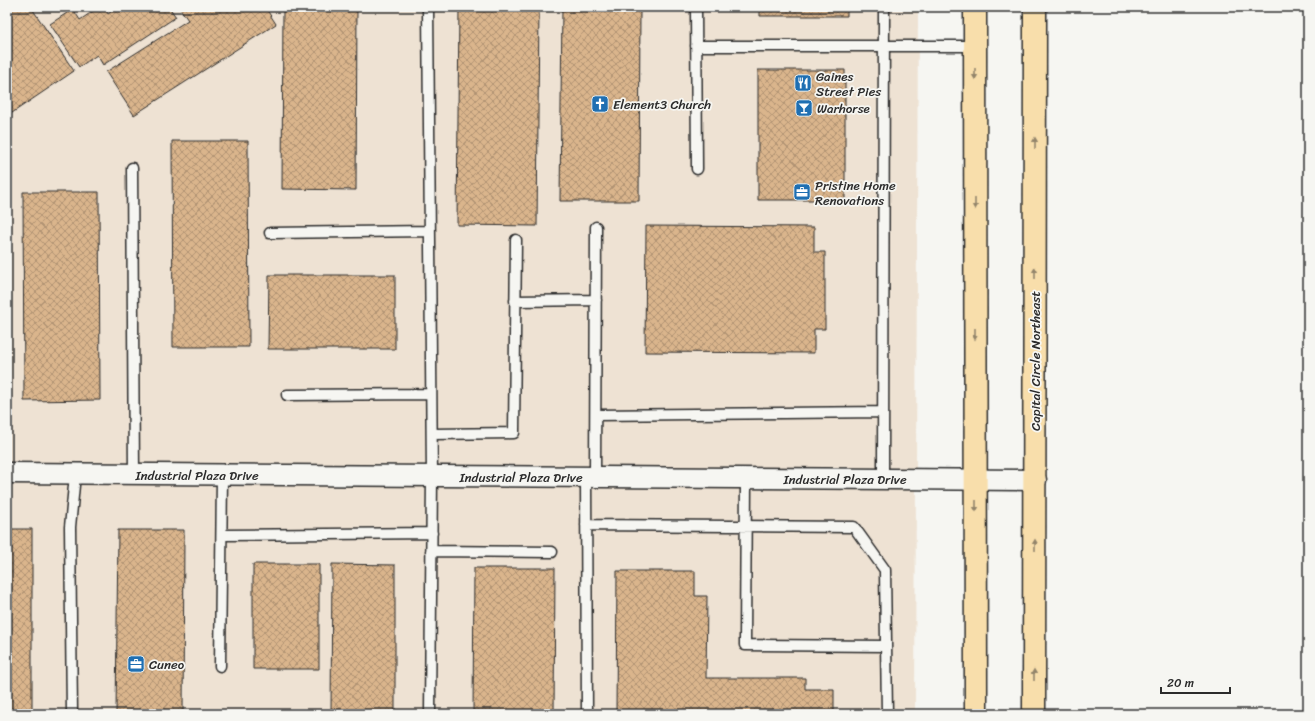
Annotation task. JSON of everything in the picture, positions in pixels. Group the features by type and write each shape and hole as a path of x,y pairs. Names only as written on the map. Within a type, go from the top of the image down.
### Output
{"main road":[{"path":"975,7 976,714"},
{"name":"Capital Circle Northeast","path":"1034,714 1036,480 1035,7"}],"street":[{"name":"Industrial Plaza Drive","path":"7,473 74,475 1036,480"}],"lane":[{"path":"428,7 432,434 430,714"},
{"path":"696,7 697,169"},
{"path":"883,479 884,7"},
{"path":"696,46 975,46"},
{"path":"132,168 134,475"},
{"path":"587,714 586,525 596,415 596,227"},
{"path":"270,233 430,231"},
{"path":"432,434 514,433 516,240"},
{"path":"515,301 596,300"},
{"path":"287,394 431,394"},
{"path":"596,415 883,412"},
{"path":"72,714 70,527 74,475"},
{"path":"220,666 222,476"},
{"path":"746,478 745,645 886,646"},
{"path":"586,525 854,527 885,570 887,714"},
{"path":"222,535 432,533"},
{"path":"431,551 552,552"}],"shaded area":[{"path":"7,7 918,7 915,714 7,714"}],"building":[{"path":"7,7 31,7 74,71 12,113 7,106"},
{"path":"99,7 104,7 108,14 118,7 169,7 176,17 103,65 97,55 79,67 50,24 73,9 80,20"},
{"path":"179,7 265,7 276,24 134,115 106,72 188,20"},
{"path":"283,7 357,7 356,190 282,189"},
{"path":"459,7 539,7 537,226 457,225"},
{"name":"Element3 Church","path":"562,7 640,7 639,201 560,201"},
{"path":"760,7 847,7 847,16 760,16"},
{"path":"758,70 845,70 845,200 758,200"},
{"path":"172,141 248,141 249,347 173,347"},
{"path":"23,192 99,192 100,400 24,401"},
{"path":"646,226 814,227 814,252 825,252 825,329 814,329 814,353 645,352"},
{"path":"269,275 395,275 395,349 268,349"},
{"path":"7,529 32,529 32,714 7,714"},
{"path":"118,530 184,530 183,714 116,714"},
{"path":"253,564 319,564 319,669 253,669"},
{"path":"332,564 395,565 395,714 331,714"},
{"path":"474,568 555,568 554,714 473,714"},
{"path":"617,571 695,571 695,596 707,596 706,678 805,678 805,689 834,689 834,714 616,714"}],"place":[{"name":"Gaines Street Pies","path":"803,83"},
{"name":"Element3 Church","path":"600,104"},
{"name":"Warhorse","path":"804,108"},
{"name":"Pristine Home Renovations","path":"802,192"},
{"name":"Cuneo","path":"136,664"}]}
